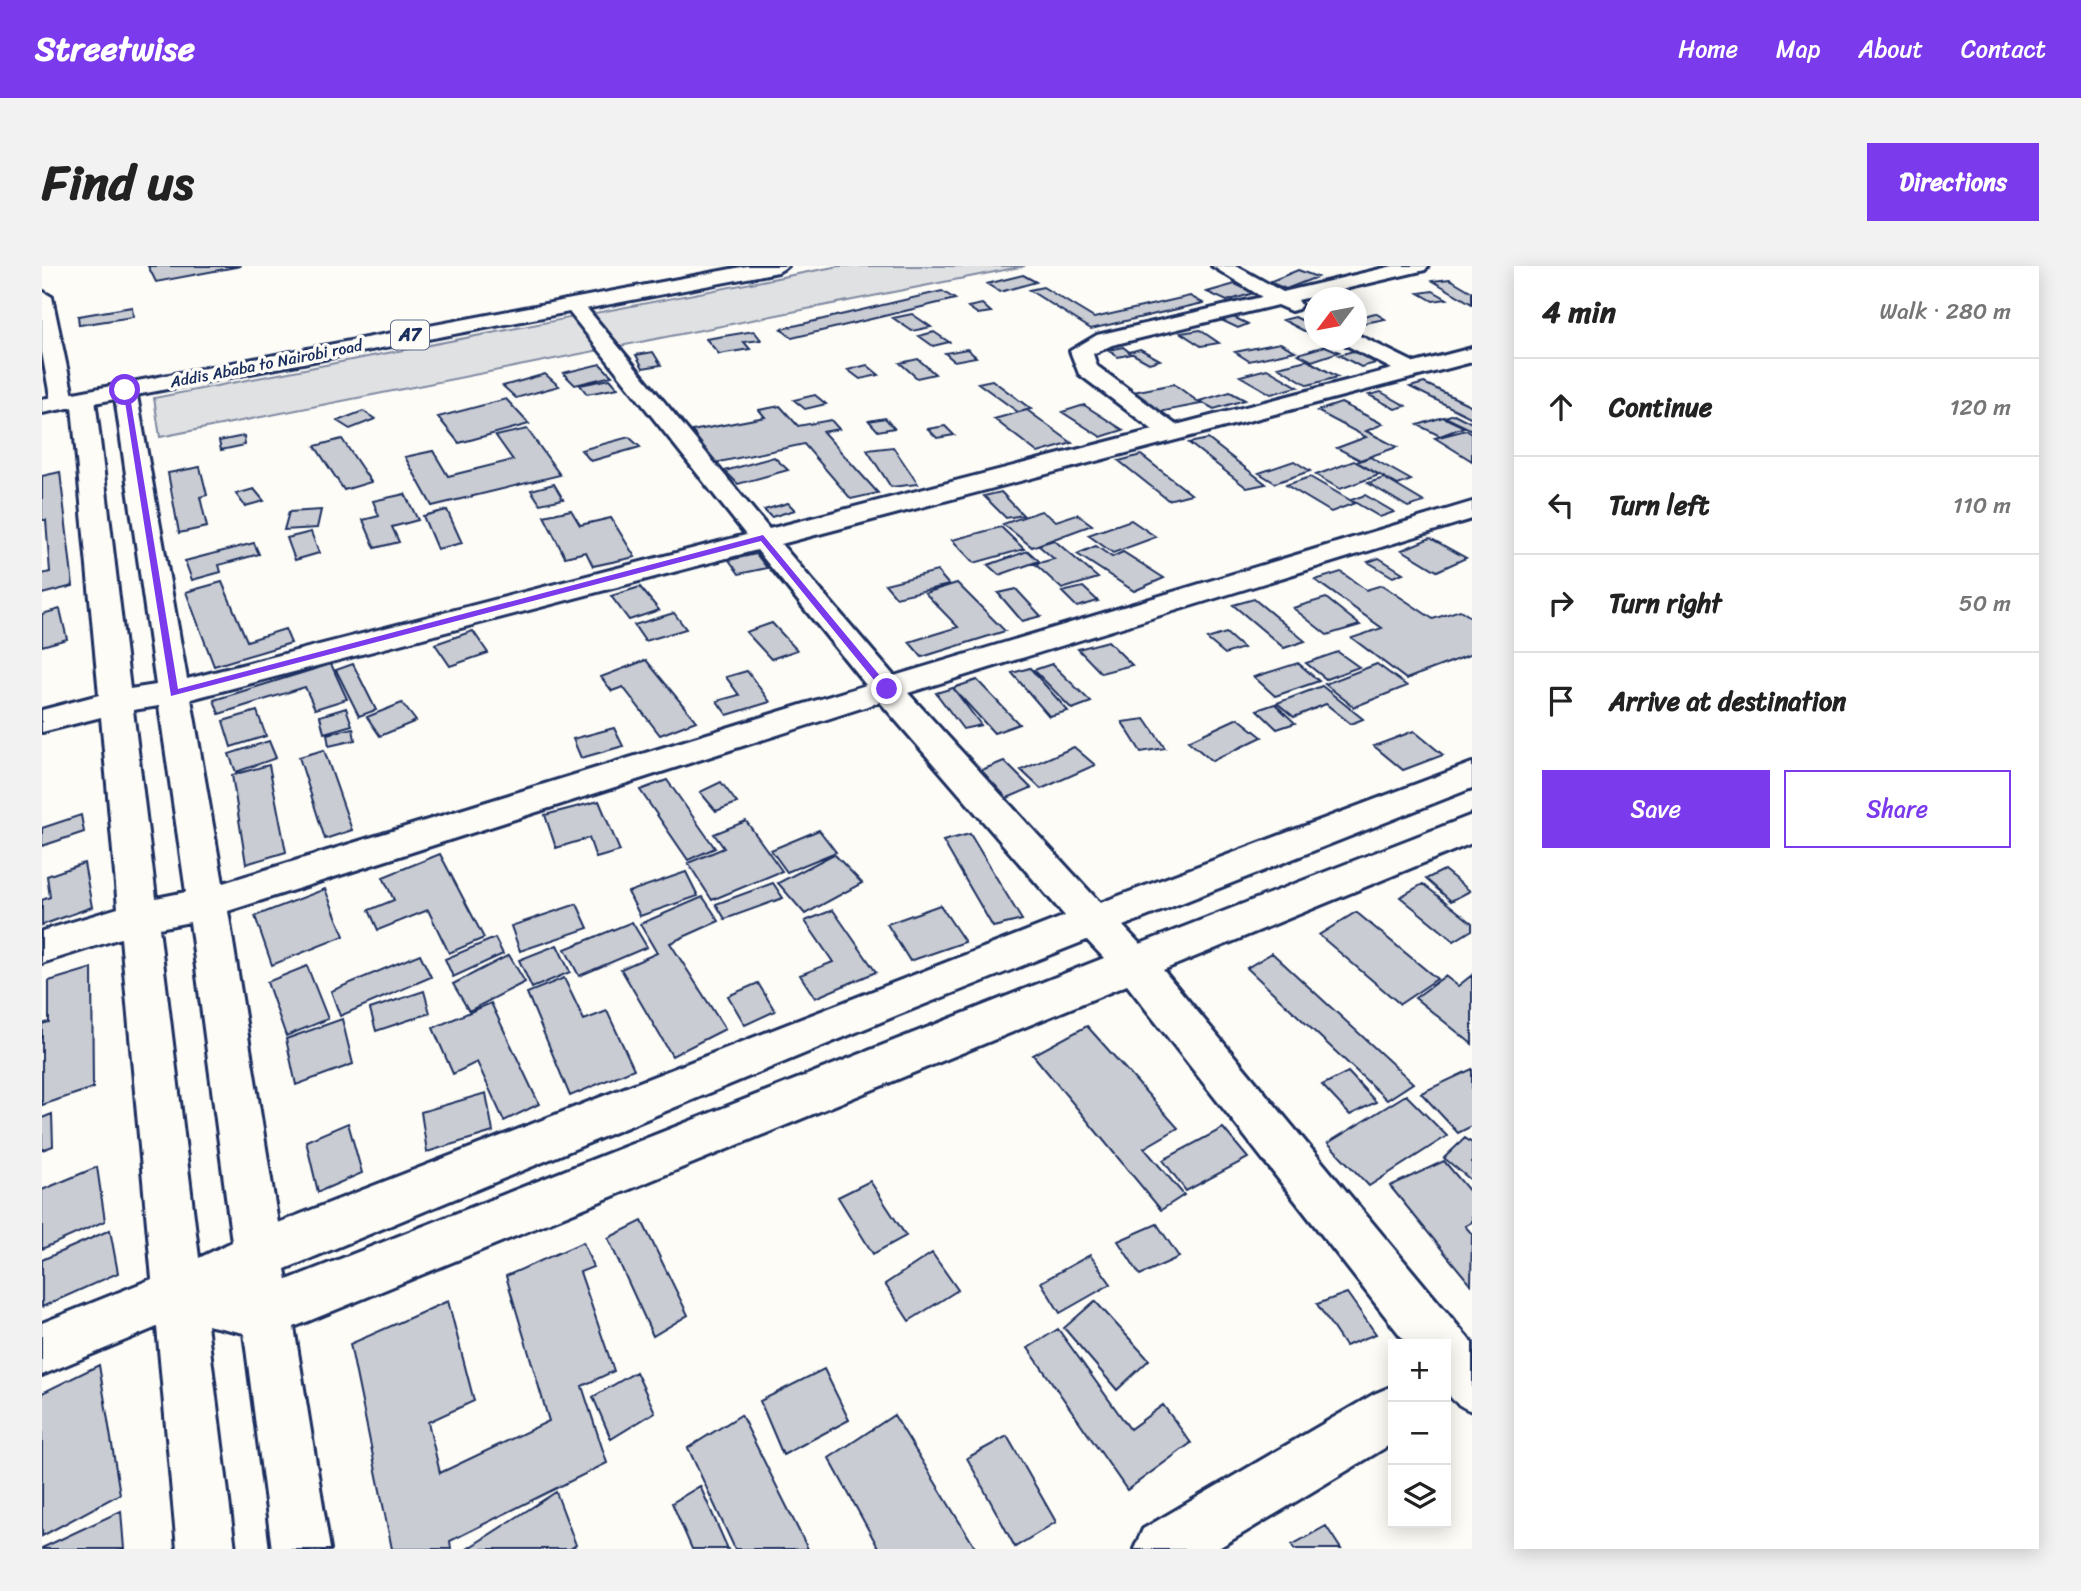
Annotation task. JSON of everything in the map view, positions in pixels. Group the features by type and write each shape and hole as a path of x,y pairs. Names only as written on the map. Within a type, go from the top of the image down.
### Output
{"main road":[{"name":"Addis Ababa to Nairobi road","path":"63,402 778,266"},
{"path":"1222,266 1303,312"},
{"path":"1172,433 1087,369 1081,351 1105,340 1418,266"},
{"path":"43,303 63,402 115,702 206,1549"},
{"path":"573,304 887,689 1093,922 1135,965 1456,1367"},
{"path":"1367,347 1411,370"},
{"path":"42,721 115,702 174,694 1472,355"},
{"path":"125,390 207,903 301,1549"},
{"path":"42,947 139,917 207,903 887,689 1472,510"},
{"path":"42,1349 179,1293 259,1255 1093,922 1472,775"},
{"path":"179,1293 268,1313 1472,828"},
{"path":"1163,1549 1388,1416"}],"shaded area":[{"path":"839,266 1025,266 160,437 154,398"}],"building":[{"path":"148,266 241,266 156,282"},
{"path":"1298,270 1317,277 1286,289 1269,282"},
{"path":"1023,275 1036,282 1000,292 987,284"},
{"path":"1450,279 1472,292 1472,304 1433,281"},
{"path":"1235,284 1254,293 1227,301 1207,292"},
{"path":"1043,287 1094,318 1190,296 1203,303 1091,329 1029,290"},
{"path":"942,291 955,299 792,338 781,329"},
{"path":"1433,291 1447,299 1433,301 1419,293"},
{"path":"982,304 991,312 978,314 968,307"},
{"path":"132,307 133,317 79,325 78,316"},
{"path":"1375,313 1385,319 1367,323 1367,315"},
{"path":"912,314 931,327 912,331 893,318"},
{"path":"1229,315 1248,324 1238,328 1219,319"},
{"path":"1295,317 1304,321 1304,331 1283,320"},
{"path":"1200,330 1219,343 1201,346 1181,333"},
{"path":"754,331 761,340 744,342 750,349 719,354 706,339"},
{"path":"934,332 949,342 933,346 919,336"},
{"path":"1280,343 1295,351 1249,361 1235,352"},
{"path":"1123,347 1132,354 1118,357 1108,350"},
{"path":"967,349 976,357 954,361 945,353"},
{"path":"1140,349 1160,360 1149,363 1129,352"},
{"path":"1312,350 1339,352 1312,361 1298,354"},
{"path":"1353,351 1376,363 1361,367 1339,355"},
{"path":"653,352 661,365 643,368 636,355"},
{"path":"918,359 935,374 917,378 900,363"},
{"path":"1307,360 1338,377 1308,385 1278,367"},
{"path":"600,364 612,376 575,385 563,373"},
{"path":"867,365 879,375 860,379 848,370"},
{"path":"1267,369 1298,387 1271,394 1240,376"},
{"path":"545,374 559,386 516,398 503,386"},
{"path":"610,379 618,388 587,394 580,385"},
{"path":"992,380 1031,409 1018,412 978,383"},
{"path":"1424,383 1472,406 1472,418 1410,387"},
{"path":"1174,384 1201,404 1159,412 1133,392"},
{"path":"1230,392 1245,400 1214,409 1199,401"},
{"path":"1381,392 1406,406 1395,409 1369,395"},
{"path":"815,395 826,404 805,409 794,400"},
{"path":"506,399 529,424 459,443 438,417"},
{"path":"1341,403 1383,424 1366,431 1397,447 1360,460 1337,448 1366,437 1317,411"},
{"path":"1084,405 1123,430 1101,437 1062,412"},
{"path":"780,406 798,426 831,420 839,429 823,432 878,493 851,499 804,444 715,463 692,431 765,417 759,410"},
{"path":"1027,410 1072,443 1038,453 994,419"},
{"path":"363,411 375,419 350,429 337,421"},
{"path":"1454,414 1472,423 1472,430 1445,417"},
{"path":"1443,417 1464,427 1440,436 1418,425"},
{"path":"885,418 894,428 878,431 869,421"},
{"path":"945,426 954,435 937,438 928,429"},
{"path":"527,429 560,475 432,506 405,457 433,451 448,476 513,460 496,436"},
{"path":"1466,430 1472,434 1472,461 1435,438"},
{"path":"244,436 245,445 221,450 219,441"},
{"path":"629,437 640,447 591,461 581,450"},
{"path":"342,439 371,482 344,490 315,446"},
{"path":"1208,439 1266,484 1247,488 1189,443"},
{"path":"893,447 918,484 891,487 867,450"},
{"path":"1141,455 1191,494 1168,500 1119,461"},
{"path":"774,457 788,470 738,484 725,471"},
{"path":"1370,457 1411,480 1398,485 1357,462"},
{"path":"1294,461 1310,471 1275,483 1259,473"},
{"path":"1354,461 1379,475 1340,489 1316,475"},
{"path":"200,467 207,495 200,497 207,527 179,533 168,473"},
{"path":"60,472 73,586 42,594 42,574 50,572 46,520 42,520 42,476"},
{"path":"1310,477 1355,503 1331,512 1286,485"},
{"path":"1384,478 1424,502 1408,507 1368,483"},
{"path":"554,484 563,499 540,504 531,490"},
{"path":"254,489 264,501 245,506 236,494"},
{"path":"1001,492 1023,515 1006,518 984,496"},
{"path":"405,494 418,520 392,527 399,542 375,548 363,520 379,516 373,501"},
{"path":"1365,495 1394,512 1380,517 1351,500"},
{"path":"788,503 795,510 771,517 764,510"},
{"path":"321,510 317,528 284,530 289,512"},
{"path":"447,510 462,543 437,549 423,516"},
{"path":"571,510 580,525 611,518 635,557 593,566 586,552 565,557 544,516"},
{"path":"1041,511 1056,521 1077,514 1092,525 1032,547 1003,524"},
{"path":"1131,520 1156,537 1113,553 1088,535"},
{"path":"1001,527 1024,549 974,563 952,540"},
{"path":"311,532 319,553 295,560 287,538"},
{"path":"1430,538 1466,558 1437,571 1402,550"},
{"path":"1054,540 1098,578 1062,589 1035,564 1054,559 1038,545"},
{"path":"254,543 259,554 219,565 221,572 192,580 185,561"},
{"path":"1096,546 1112,557 1123,552 1164,578 1134,591 1077,554"},
{"path":"1028,551 1039,561 999,575 988,565"},
{"path":"756,554 767,568 739,574 729,560"},
{"path":"1379,558 1403,573 1393,577 1368,562"},
{"path":"937,571 949,585 896,597 885,584"},
{"path":"1341,572 1366,590 1382,585 1433,619 1460,610 1472,618 1472,654 1406,679 1352,638 1382,628 1315,580"},
{"path":"222,582 247,641 285,629 291,643 214,666 186,592"},
{"path":"957,583 1005,631 922,657 909,642 958,627 925,593"},
{"path":"640,587 659,610 629,620 611,596"},
{"path":"1083,587 1098,601 1077,607 1062,592"},
{"path":"1016,589 1041,616 1022,621 998,593"},
{"path":"1326,598 1360,625 1327,635 1293,608"},
{"path":"1254,599 1305,641 1284,648 1233,605"},
{"path":"60,609 67,639 42,646 42,614"},
{"path":"674,613 686,629 645,641 634,625"},
{"path":"772,623 797,650 771,659 746,632"},
{"path":"473,631 488,653 450,666 435,644"},
{"path":"1226,633 1243,648 1225,654 1207,639"},
{"path":"1108,641 1132,665 1101,673 1078,649"},
{"path":"1338,652 1359,667 1326,679 1306,663"},
{"path":"646,660 696,721 660,735 623,687 612,691 601,677"},
{"path":"1298,663 1319,681 1275,696 1254,677"},
{"path":"331,664 347,699 315,709 305,687 219,714 214,700"},
{"path":"353,664 376,710 359,716 336,670"},
{"path":"1052,664 1091,702 1072,709 1034,670"},
{"path":"1377,664 1407,686 1354,707 1325,684"},
{"path":"1030,668 1068,711 1049,716 1012,673"},
{"path":"747,671 770,702 727,715 717,701 739,695 726,677"},
{"path":"977,680 1019,724 994,733 953,688"},
{"path":"1322,686 1363,719 1351,724 1326,704 1294,717 1277,703"},
{"path":"953,688 981,725 963,729 936,693"},
{"path":"402,703 416,721 380,736 367,717"},
{"path":"1275,704 1295,723 1277,729 1257,710"},
{"path":"346,708 352,725 324,733 320,716"},
{"path":"257,711 266,736 231,747 223,721"},
{"path":"1238,718 1262,737 1212,761 1188,741"},
{"path":"1145,719 1165,748 1141,752 1122,722"},
{"path":"353,728 355,740 329,746 327,734"},
{"path":"614,728 623,746 581,758 573,739"},
{"path":"1414,731 1443,755 1403,770 1374,746"},
{"path":"269,741 276,758 236,772 229,754"},
{"path":"1074,747 1095,765 1041,789 1021,770"},
{"path":"324,750 352,830 325,839 299,757"},
{"path":"1004,761 1031,788 993,804 967,776"},
{"path":"269,765 286,852 246,864 232,775"},
{"path":"667,780 715,848 688,860 640,790"},
{"path":"721,782 737,803 716,811 700,792"},
{"path":"599,801 620,851 596,858 589,838 556,848 545,815"},
{"path":"81,815 84,832 42,846 42,828"},
{"path":"746,821 782,871 712,900 688,863 724,848 714,834"},
{"path":"819,830 836,852 787,872 771,850"},
{"path":"970,834 1022,920 993,927 943,841"},
{"path":"440,854 484,938 449,953 428,910 378,930 369,910 394,900 383,877"},
{"path":"834,854 862,883 805,914 778,883"},
{"path":"84,863 92,907 42,925 42,900 50,897 47,876"},
{"path":"1444,870 1470,891 1451,901 1426,879"},
{"path":"686,872 698,896 640,916 628,892"},
{"path":"773,883 783,898 725,919 716,904"},
{"path":"1423,884 1472,923 1472,930 1454,941 1400,897"},
{"path":"325,889 344,936 272,965 255,916"},
{"path":"703,897 719,921 670,943 725,1029 672,1056 621,969 657,953 640,924"},
{"path":"577,904 588,928 520,951 511,926"},
{"path":"940,905 965,942 910,961 887,924"},
{"path":"833,910 876,972 815,998 800,975 833,962 805,921"},
{"path":"1356,912 1437,979 1400,1004 1319,935"},
{"path":"632,922 647,947 579,976 565,949"},
{"path":"495,938 503,954 453,977 445,959"},
{"path":"557,945 570,972 532,988 519,960"},
{"path":"1272,953 1413,1083 1387,1100 1247,968"},
{"path":"420,954 431,977 340,1016 331,991"},
{"path":"509,955 525,982 469,1011 453,984"},
{"path":"307,966 328,1019 286,1036 267,982"},
{"path":"92,968 93,1088 42,1105 42,1024 49,1022 49,981"},
{"path":"1472,975 1472,1044 1415,998 1445,976 1458,986"},
{"path":"564,978 584,1020 607,1011 634,1069 570,1096 527,993"},
{"path":"758,983 775,1011 745,1025 728,996"},
{"path":"424,991 430,1013 376,1031 370,1009"},
{"path":"491,1003 539,1104 504,1121 477,1062 453,1074 433,1028"},
{"path":"342,1019 353,1064 296,1085 286,1039"},
{"path":"1087,1026 1178,1128 1144,1148 1184,1195 1161,1210 1033,1055"},
{"path":"1472,1069 1472,1126 1458,1133 1421,1093"},
{"path":"1348,1072 1376,1102 1350,1115 1322,1085"},
{"path":"486,1093 493,1132 427,1152 421,1112"},
{"path":"1406,1095 1447,1136 1369,1186 1328,1143"},
{"path":"52,1114 53,1146 42,1150 42,1118"},
{"path":"348,1123 362,1173 318,1192 306,1141"},
{"path":"1223,1128 1248,1158 1186,1191 1163,1160"},
{"path":"1465,1138 1472,1143 1472,1181 1444,1158"},
{"path":"1444,1161 1472,1194 1472,1222 1465,1226 1472,1234 1471,1285 1390,1186"},
{"path":"97,1167 105,1221 42,1249 42,1190"},
{"path":"870,1181 906,1236 873,1254 838,1197"},
{"path":"642,1221 688,1315 653,1336 608,1238"},
{"path":"1157,1224 1179,1257 1140,1275 1118,1241"},
{"path":"110,1230 118,1273 42,1307 42,1260"},
{"path":"583,1242 593,1267 580,1272 614,1371 582,1386 607,1463 450,1541 451,1549 392,1549 350,1344 448,1301 474,1401 428,1422 440,1473 549,1421 506,1276"},
{"path":"932,1253 958,1290 909,1321 885,1284"},
{"path":"1090,1255 1111,1284 1060,1313 1041,1282"},
{"path":"1347,1293 1376,1334 1345,1346 1317,1304"},
{"path":"1095,1301 1149,1360 1117,1390 1064,1328"},
{"path":"1058,1329 1130,1429 1163,1405 1191,1443 1127,1490 1028,1348"},
{"path":"99,1365 120,1494 42,1536 42,1393"},
{"path":"824,1369 849,1420 783,1455 760,1401"},
{"path":"636,1372 655,1412 611,1439 593,1397"},
{"path":"741,1415 808,1549 735,1549 688,1448"},
{"path":"894,1415 976,1549 879,1549 829,1458"},
{"path":"1007,1436 1056,1522 1015,1547 967,1458"},
{"path":"700,1486 728,1549 692,1549 672,1503"},
{"path":"556,1492 576,1545 570,1549 467,1549"},
{"path":"121,1511 124,1549 42,1549 42,1548"},
{"path":"1326,1526 1341,1549 1294,1549 1292,1545"}],"route":[{"path":"125,390 174,694 763,538 887,689"}]}
